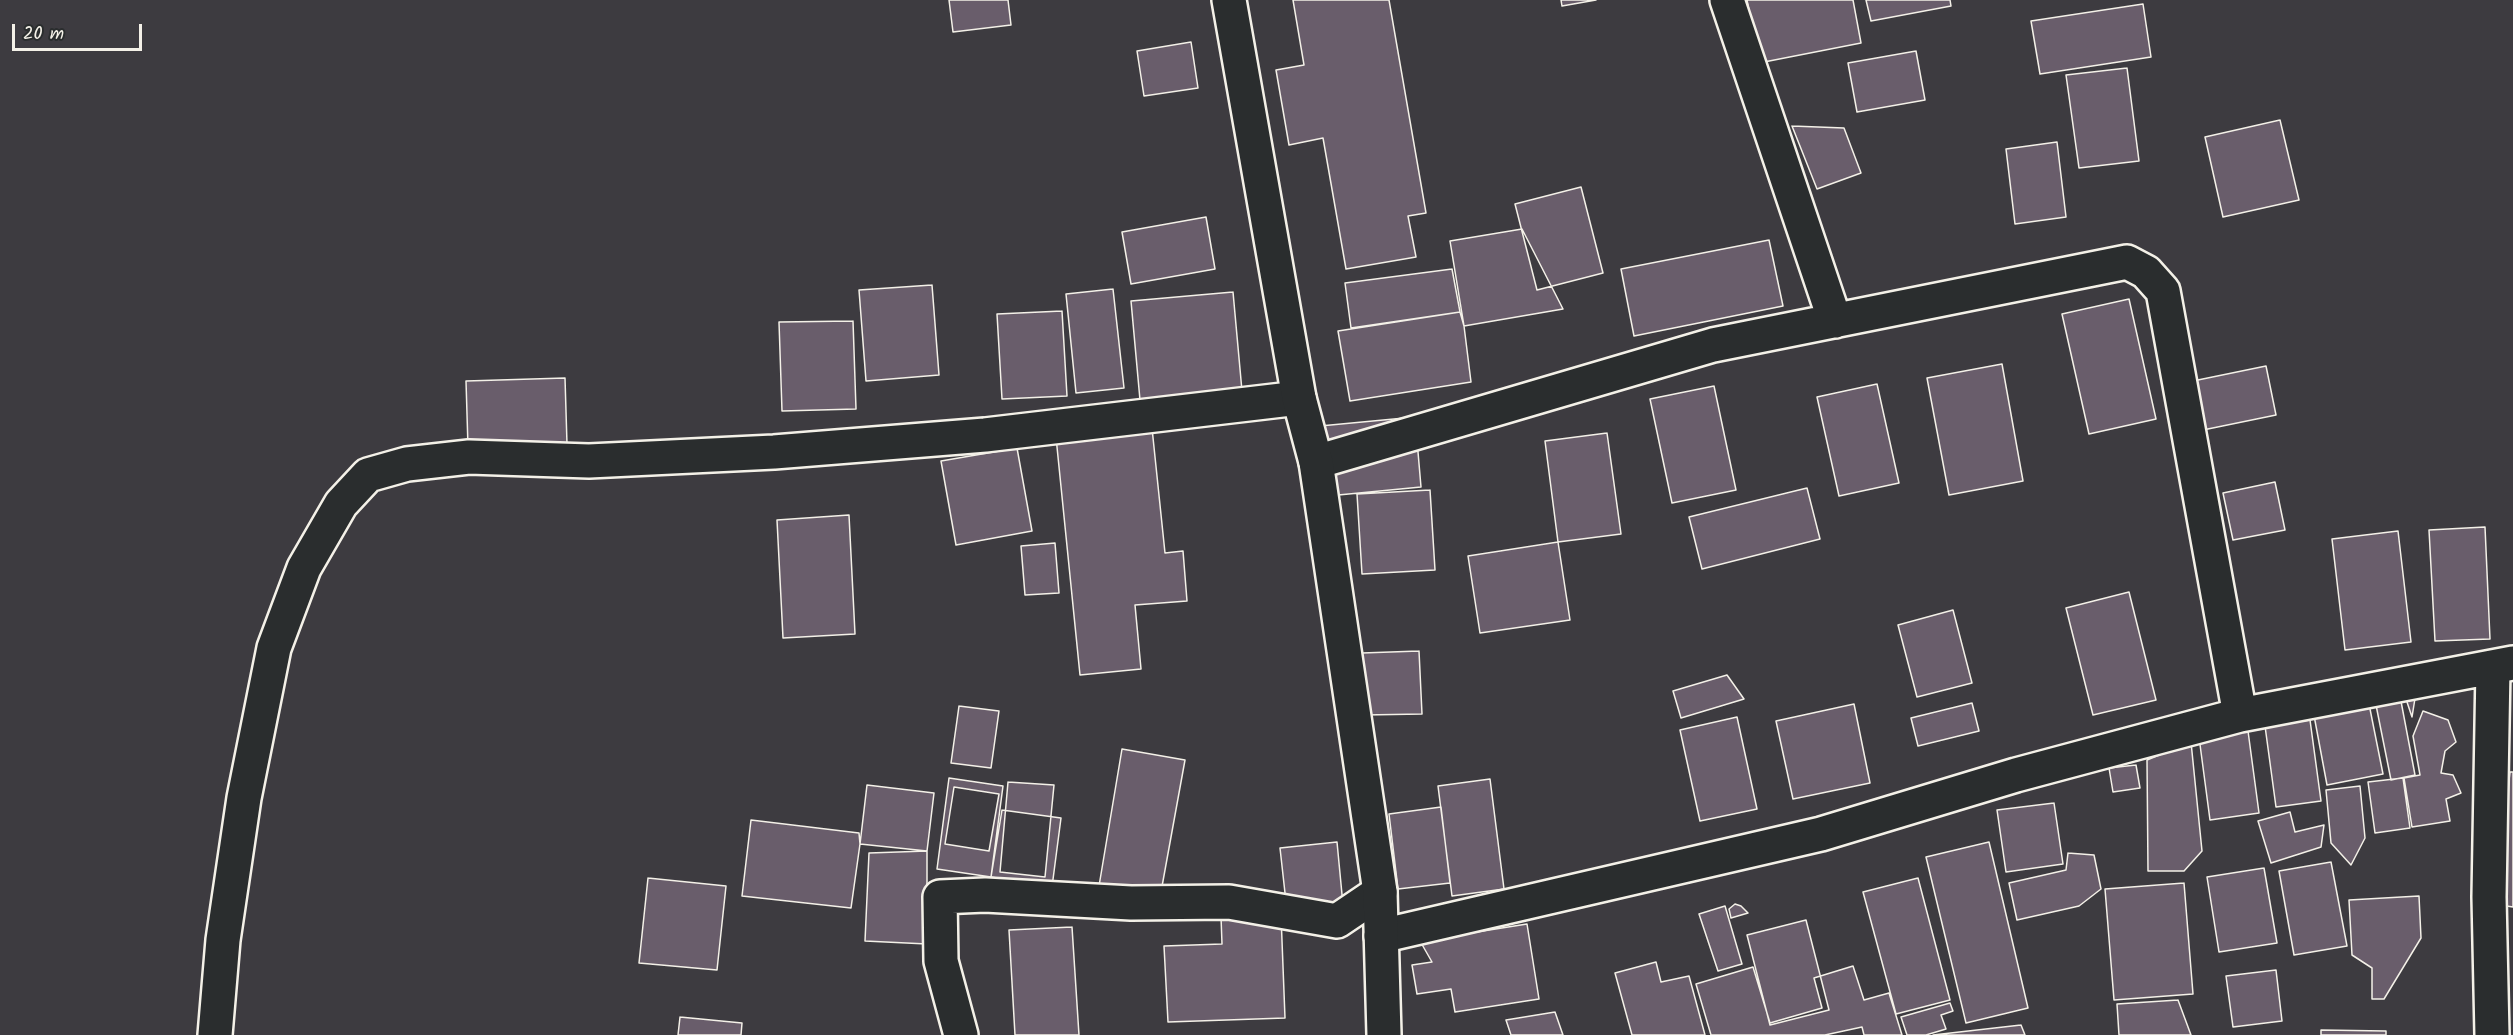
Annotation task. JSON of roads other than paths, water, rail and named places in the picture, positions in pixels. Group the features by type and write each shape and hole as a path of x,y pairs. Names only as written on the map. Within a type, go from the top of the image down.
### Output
{"street":[{"path":"1229,0 1299,398 1316,462 1380,892 1384,1035"},
{"path":"1726,0 1834,321"},
{"path":"1316,462 1713,345 2127,262 2146,272 2163,291 2240,715"},
{"path":"215,1035 223,940 244,798 274,648 304,568 340,504 368,475 407,464 469,457 600,460 774,452 961,436 1299,398"},
{"path":"1381,936 1821,834 2016,775 2240,715 2503,666 2489,897 2492,1035"},
{"path":"961,1035 941,961 940,897 985,895 1131,903 1229,902 1338,921 1380,892"}]}
